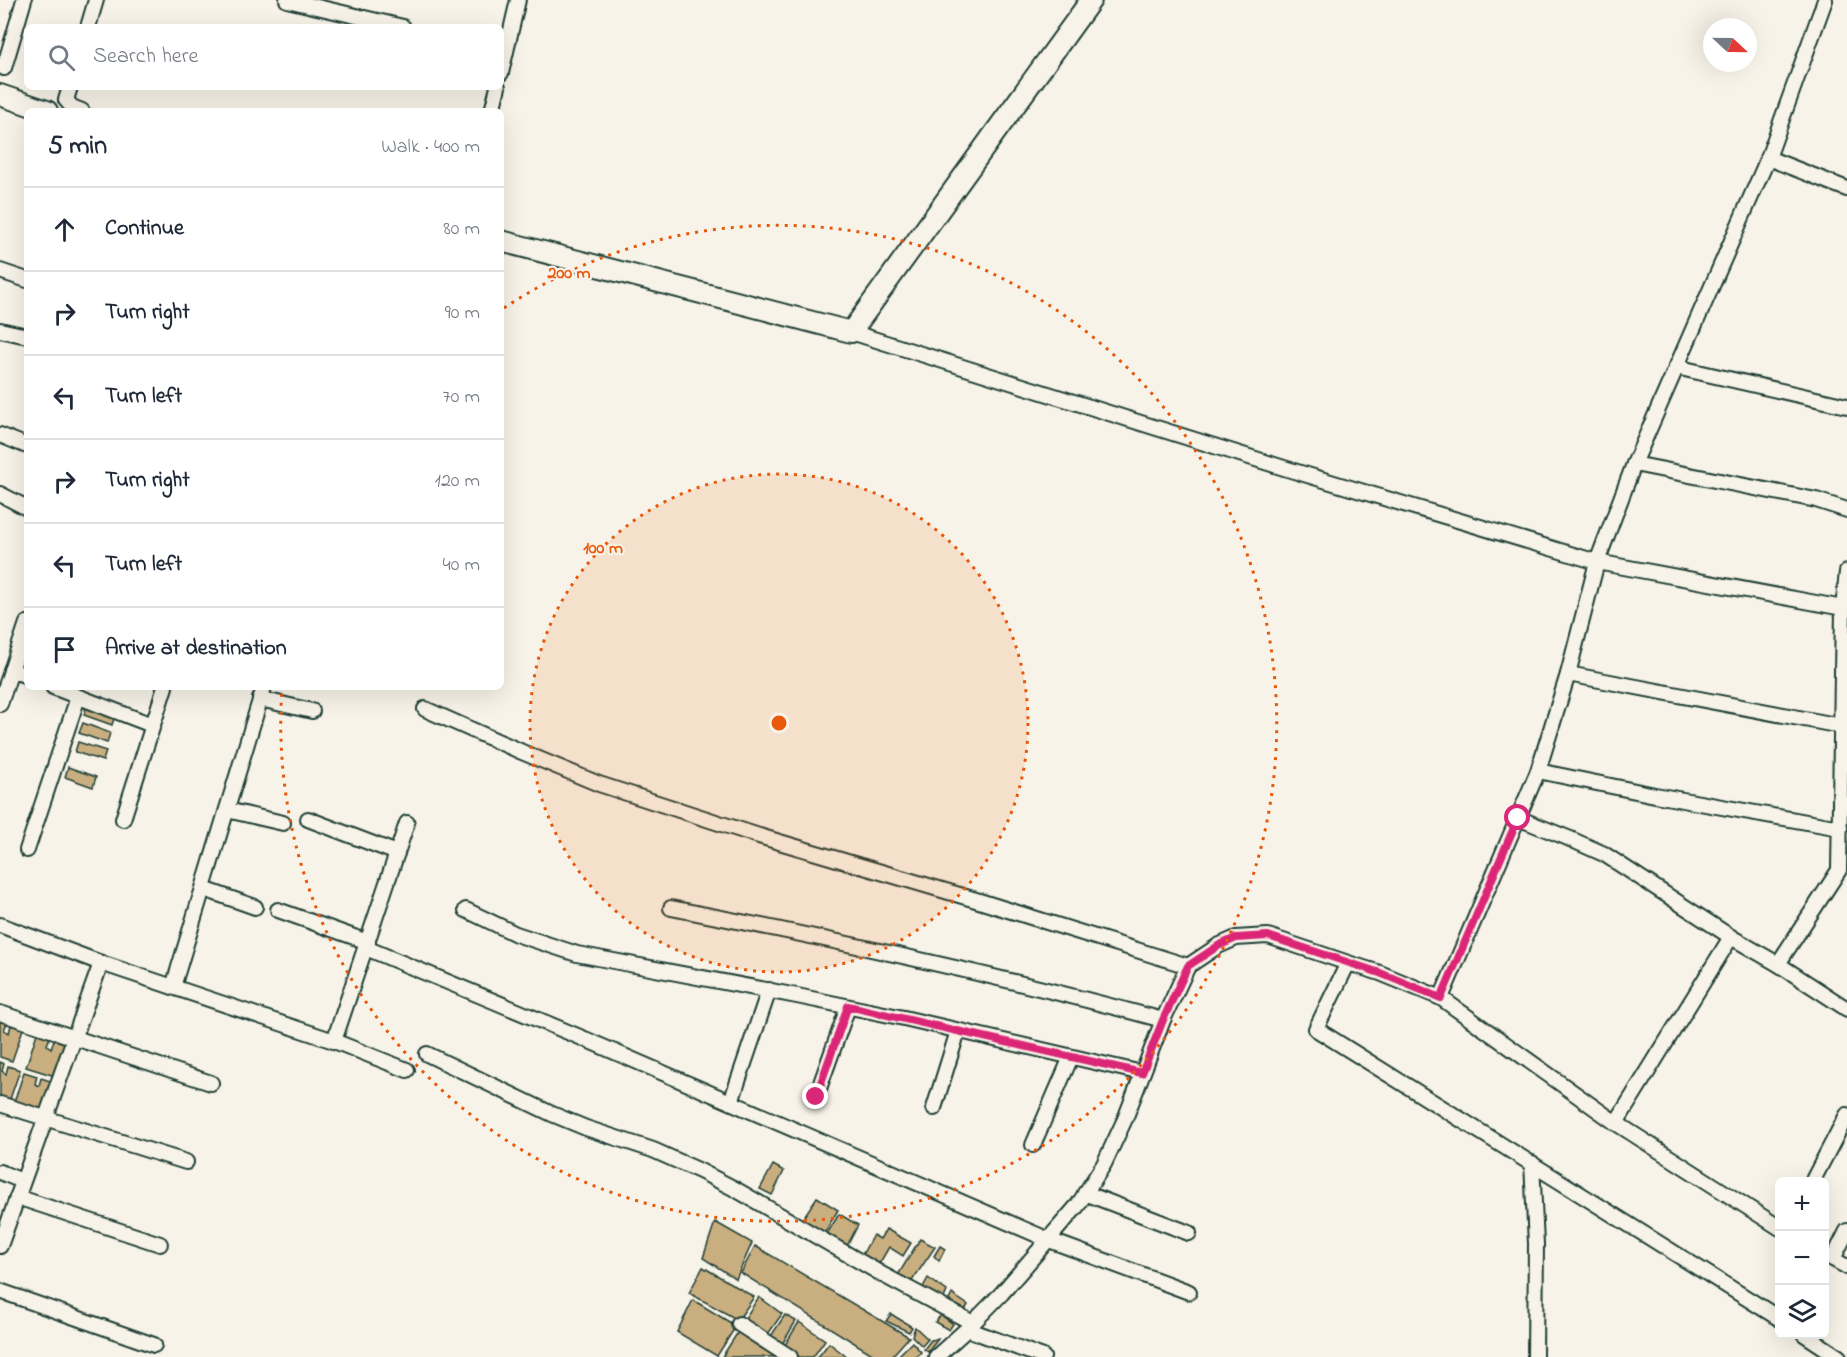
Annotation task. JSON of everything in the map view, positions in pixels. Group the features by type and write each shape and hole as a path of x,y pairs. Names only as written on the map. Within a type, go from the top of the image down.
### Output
{"street":[{"path":"4,68 24,0"},
{"path":"89,24 96,0"},
{"path":"287,0 390,24"},
{"path":"504,51 518,0"},
{"path":"851,332 1090,0"},
{"path":"1441,998 1538,771 1568,674 1597,562 1634,464 1768,158 1826,0"},
{"path":"69,90 66,100 74,108"},
{"path":"493,108 497,90"},
{"path":"0,94 39,108"},
{"path":"1768,158 1847,189"},
{"path":"504,242 851,332 1284,468 1597,562 1845,603"},
{"path":"0,271 24,279"},
{"path":"0,330 24,335"},
{"path":"1676,368 1847,406"},
{"path":"0,435 24,445"},
{"path":"1634,464 1816,500 1847,510"},
{"path":"0,494 24,506"},
{"path":"1778,964 1843,872 1840,828 1843,811 1841,726 1847,572"},
{"path":"0,704 24,632"},
{"path":"11,670 24,675"},
{"path":"1568,674 1841,726"},
{"path":"60,690 152,725"},
{"path":"123,819 164,690"},
{"path":"173,987 262,693 312,711"},
{"path":"27,850 78,697"},
{"path":"425,709 522,752 620,790 759,836 1188,966"},
{"path":"1538,771 1655,795 1840,828"},
{"path":"227,810 283,824"},
{"path":"1518,818 1604,854 1847,1010"},
{"path":"308,819 397,853"},
{"path":"334,1041 407,823"},
{"path":"204,889 255,907"},
{"path":"671,908 767,927 1079,997 1163,1020"},
{"path":"278,910 367,945 1049,1240 1189,1292"},
{"path":"466,910 516,934 578,954 848,1006 1142,1073"},
{"path":"0,925 101,963 334,1041 407,1070"},
{"path":"936,1357 1002,1293 1078,1205 1104,1164 1121,1128 1163,1020 1188,966 1218,946 1236,938 1268,936 1380,973 1441,998 1616,1123 1775,1225"},
{"path":"1616,1123 1731,937"},
{"path":"0,1246 101,963"},
{"path":"1348,963 1316,1029 1775,1316"},
{"path":"731,1102 769,990"},
{"path":"816,1097 848,1006"},
{"path":"0,1014 211,1083"},
{"path":"934,1108 958,1031"},
{"path":"427,1054 552,1114 653,1150 700,1171 735,1189 970,1326 1043,1357"},
{"path":"1033,1146 1071,1057"},
{"path":"0,1104 186,1162"},
{"path":"1815,1177 1847,1115"},
{"path":"1532,1163 1536,1244 1535,1357"},
{"path":"0,1172 22,1181"},
{"path":"1085,1193 1189,1233"},
{"path":"16,1197 160,1244"},
{"path":"1847,1231 1829,1256 1847,1267"},
{"path":"0,1291 154,1345"},
{"path":"739,1324 790,1357"},
{"path":"1810,1339 1839,1357"}],"building":[{"path":"87,705 115,715 112,725 84,715"},
{"path":"83,723 110,733 107,743 79,733"},
{"path":"78,742 106,751 103,761 75,752"},
{"path":"68,767 96,777 93,787 65,777"},
{"path":"0,1020 7,1023 4,1030 9,1033 11,1025 23,1029 12,1061 0,1057"},
{"path":"37,1033 50,1037 47,1045 51,1048 54,1040 65,1043 55,1076 26,1067"},
{"path":"0,1062 4,1064 2,1071 6,1074 8,1066 20,1070 9,1102 0,1099"},
{"path":"24,1072 37,1076 35,1084 39,1086 41,1078 53,1082 42,1115 13,1105"},
{"path":"773,1165 784,1171 772,1195 760,1189"},
{"path":"817,1197 838,1210 822,1237 801,1221"},
{"path":"839,1214 858,1225 846,1248 825,1237"},
{"path":"715,1222 752,1243 736,1279 703,1258"},
{"path":"886,1229 911,1243 903,1256 889,1247 878,1266 861,1257 873,1235 880,1239"},
{"path":"920,1239 935,1247 910,1284 898,1275"},
{"path":"755,1246 909,1337 891,1357 877,1357 741,1273"},
{"path":"940,1246 945,1249 939,1261 934,1256"},
{"path":"703,1267 754,1297 738,1320 689,1293"},
{"path":"928,1278 947,1291 942,1303 922,1289"},
{"path":"952,1294 968,1305 962,1315 947,1304"},
{"path":"759,1297 782,1314 766,1337 743,1321"},
{"path":"693,1300 736,1326 717,1356 677,1332"},
{"path":"891,1314 912,1327 909,1332 886,1321"},
{"path":"785,1315 796,1321 781,1346 769,1339"},
{"path":"941,1315 953,1324 949,1330 935,1322"},
{"path":"799,1322 825,1340 813,1357 798,1357 783,1348"},
{"path":"915,1327 928,1339 922,1346 912,1336"},
{"path":"738,1332 776,1357 722,1357"},
{"path":"938,1339 928,1352 924,1349 931,1340"},
{"path":"912,1342 921,1352 916,1357 897,1357"},
{"path":"829,1343 846,1356 846,1357 818,1357"}],"route":[{"path":"816,1097 848,1006 1142,1073 1188,966 1218,946 1236,938 1268,936 1380,973 1441,998 1518,818"}]}
